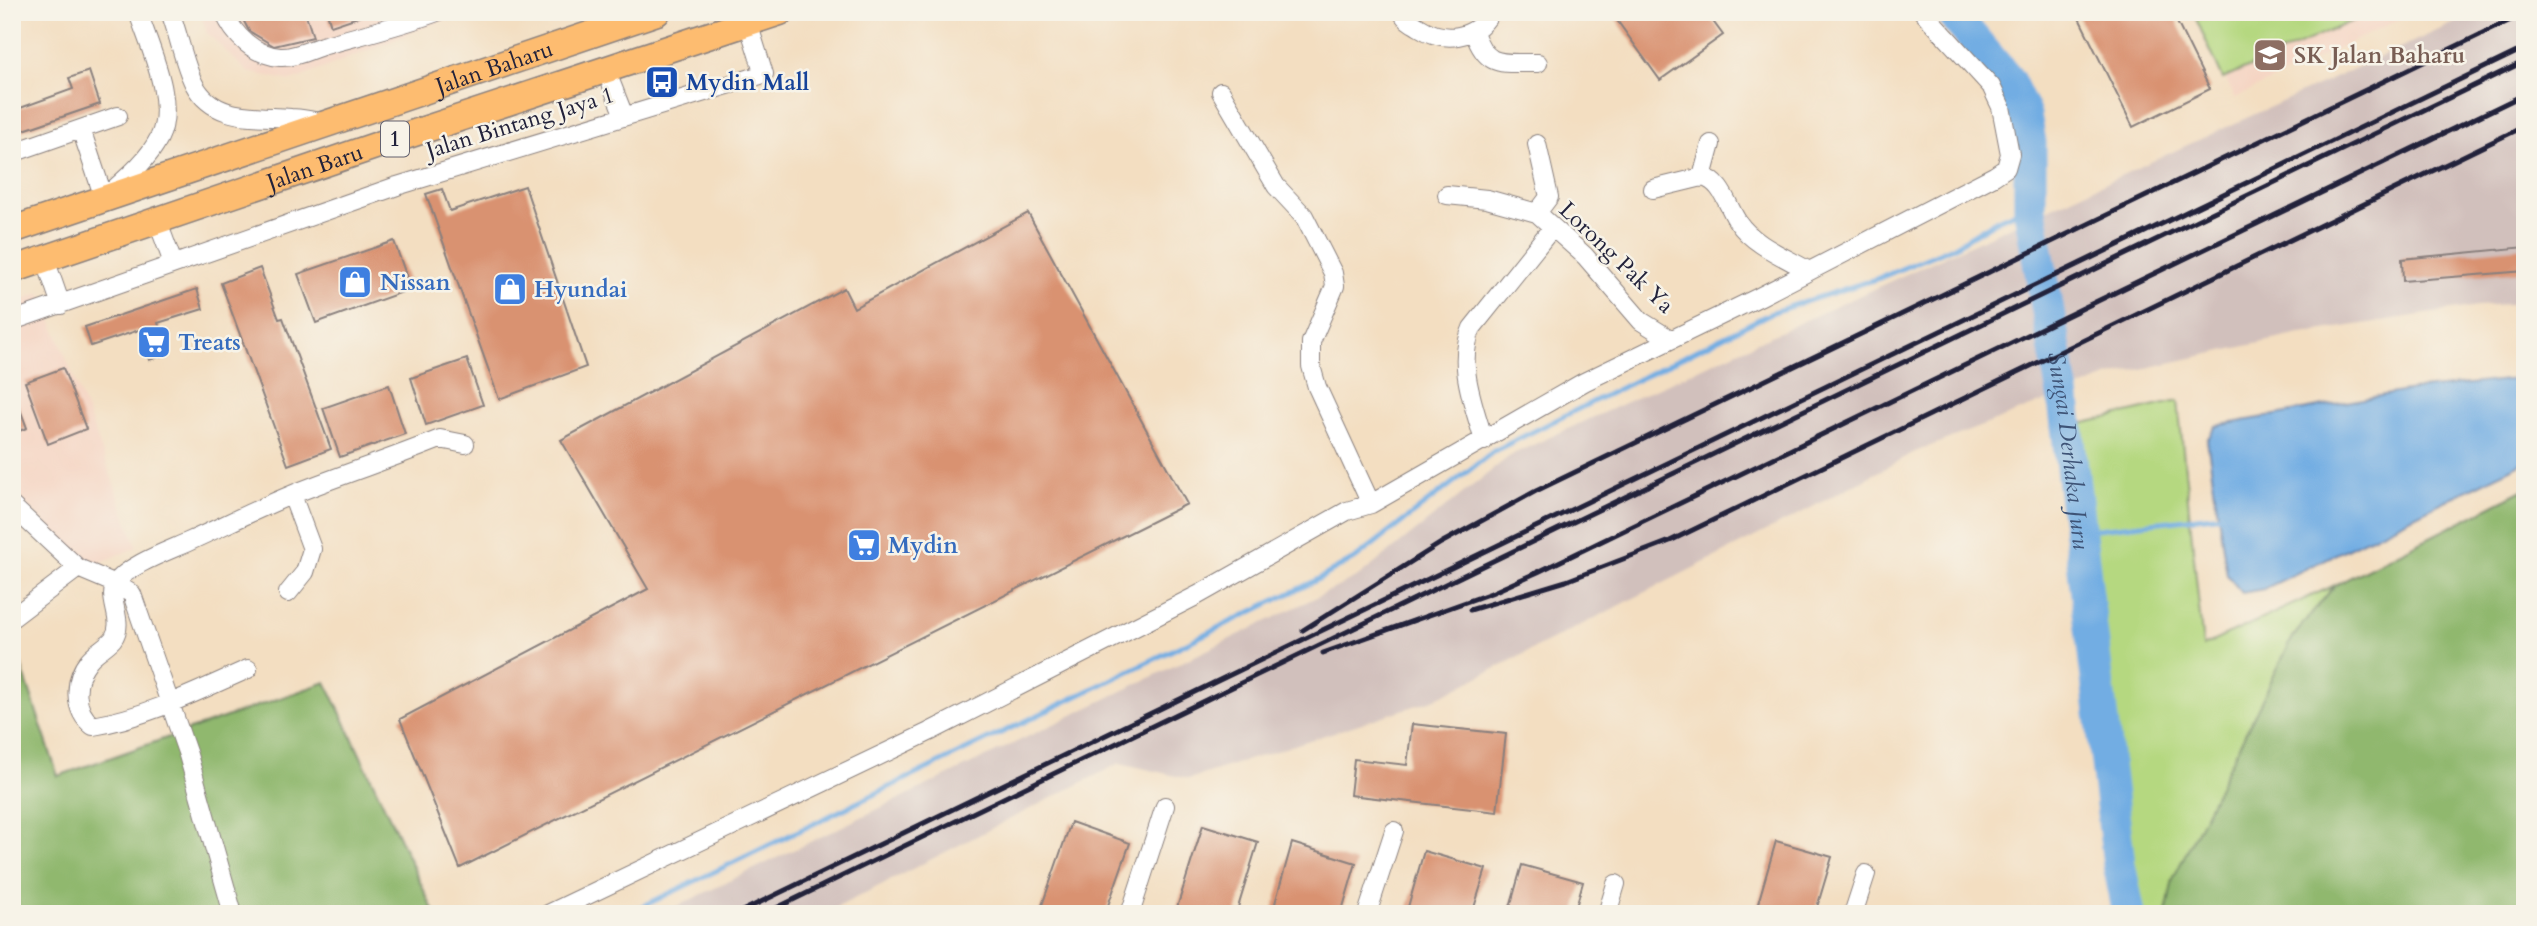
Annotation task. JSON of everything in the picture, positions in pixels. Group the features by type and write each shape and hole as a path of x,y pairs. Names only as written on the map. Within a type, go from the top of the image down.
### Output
{"highway":[{"name":"Jalan Baharu","path":"331,123 657,12"},
{"name":"Jalan Baru","path":"12,270 780,12"},
{"name":"Jalan Baru","path":"12,229 331,123"}],"street":[{"path":"81,129 104,198 139,166 160,136 165,120 162,85 138,12"},
{"path":"170,12 194,84 215,107 229,114 243,116 331,123"},
{"path":"224,12 229,25 243,41 258,52 283,58 407,17 437,12"},
{"path":"1402,12 1405,18 1427,32 1454,38 1474,32 1491,12"},
{"path":"548,914 929,732 1198,595 1348,511 1371,504 1584,382 1809,271 2006,168 2010,154 2001,107 1991,86 1923,12"},
{"name":"Jalan Bintang Jaya 1","path":"12,321 397,186 764,74 748,23"},
{"path":"1474,32 1480,51 1494,62 1538,63"},
{"path":"606,70 624,116"},
{"path":"1221,92 1276,186 1304,216 1333,273 1335,286 1311,342 1311,366 1317,387 1371,504"},
{"path":"12,153 118,116"},
{"path":"1537,144 1549,197 1537,214"},
{"path":"1702,177 1711,144"},
{"path":"1653,189 1702,177 1708,178 1718,187 1739,225 1755,239 1809,271"},
{"name":"Lorong Pak Ya","path":"1447,195 1487,198 1537,214 1585,256 1641,321 1670,339"},
{"path":"157,220 173,263"},
{"path":"1484,441 1470,394 1464,354 1467,341 1472,328 1552,228"},
{"path":"45,259 61,305"},
{"path":"248,669 170,703 93,726 82,719 77,701 79,681 88,660 113,639 118,629 118,614 113,599 116,584 127,573 151,559 292,495 440,439 465,444"},
{"path":"288,593 305,572 312,549 292,495"},
{"path":"12,506 78,568 132,594 188,755 233,914"},
{"path":"12,618 78,568"},
{"path":"1130,914 1165,806"},
{"path":"1367,914 1394,831"},
{"path":"1853,914 1866,874"},
{"path":"1607,914 1616,884"}],"shaded area":[{"path":"200,12 469,12 292,81 248,72 207,33"},
{"name":"SK Jalan Baharu","path":"2194,12 2414,12 2235,98"},
{"path":"2478,12 2525,12 2525,303 2478,306 2305,333 2110,376 1915,452 1790,519 1433,700 1189,779 1120,763 824,914 661,914 1358,577 1511,455"},
{"path":"41,293 137,547 90,567 12,491 12,303"}],"green space":[{"name":"SK Jalan Baharu","path":"2193,12 2367,12 2368,14 2223,79"},
{"path":"2178,401 2203,646 2335,585 2293,637 2168,904 2166,914 2136,914 2127,865 2076,425"},
{"path":"2525,489 2525,914 2166,914 2173,879 2293,637 2335,585"},
{"path":"12,638 58,776 326,682 435,914 12,914"}],"water":[{"path":"2525,378 2525,462 2264,589 2242,593 2227,575 2207,440 2216,426 2412,390"}],"building":[{"path":"239,12 305,12 313,37 274,46 249,31"},
{"path":"327,12 366,12 331,26"},
{"path":"1611,12 1706,12 1723,35 1660,80"},
{"path":"2076,12 2172,12 2210,89 2133,127"},
{"path":"89,71 100,104 12,134 12,111 73,89 69,78"},
{"name":"Hyundai","path":"525,186 586,367 499,399 426,194 442,189 450,211"},
{"name":"Mydin","path":"1028,213 1187,504 460,868 400,719 648,589 561,440 844,288 854,308"},
{"name":"Nissan","path":"394,241 411,289 316,323 298,274"},
{"path":"2525,247 2525,271 2403,281 2402,259"},
{"path":"260,268 279,319 283,318 331,449 288,465 221,283"},
{"path":"197,289 203,309 158,323 168,354 149,360 139,330 91,346 85,327"},
{"path":"467,359 483,405 426,425 411,378"},
{"path":"63,368 86,429 48,444 25,382"},
{"path":"389,385 405,434 340,457 323,408"},
{"path":"12,388 27,428 12,434"},
{"path":"1412,724 1506,734 1497,812 1350,795 1354,759 1407,765"},
{"path":"1071,822 1130,843 1105,914 1039,914"},
{"path":"1203,825 1258,842 1236,914 1175,914"},
{"path":"1776,841 1832,857 1815,914 1755,914"},
{"path":"1292,843 1356,863 1341,914 1272,914"},
{"path":"1424,851 1486,869 1472,914 1406,914"},
{"path":"1522,865 1583,882 1574,914 1508,914"}],"waterway":[{"name":"Sungai Derhaka Juru","path":"1951,12 2008,80 2025,115 2030,143 2030,211 2064,400 2119,864 2129,914"},
{"path":"627,914 1315,581 1356,558 1494,451 1773,312 1882,277 1953,247 1997,220 2020,210 2030,211"},
{"path":"2079,531 2223,515"}],"railway":[{"path":"1303,630 1441,543 1536,491 2525,13"},
{"path":"736,914 2525,48"},
{"path":"764,914 2525,61"},
{"path":"1323,653 1491,593 1538,572 2525,94"},
{"path":"1470,610 1566,581 1670,541 2525,126"}],"place":[{"name":"SK Jalan Baharu","path":"2270,55"},
{"name":"Mydin Mall","path":"662,82"},
{"name":"Nissan","path":"355,282"},
{"name":"Hyundai","path":"510,289"},
{"name":"Treats","path":"154,342"},
{"name":"Mydin","path":"864,545"}]}
